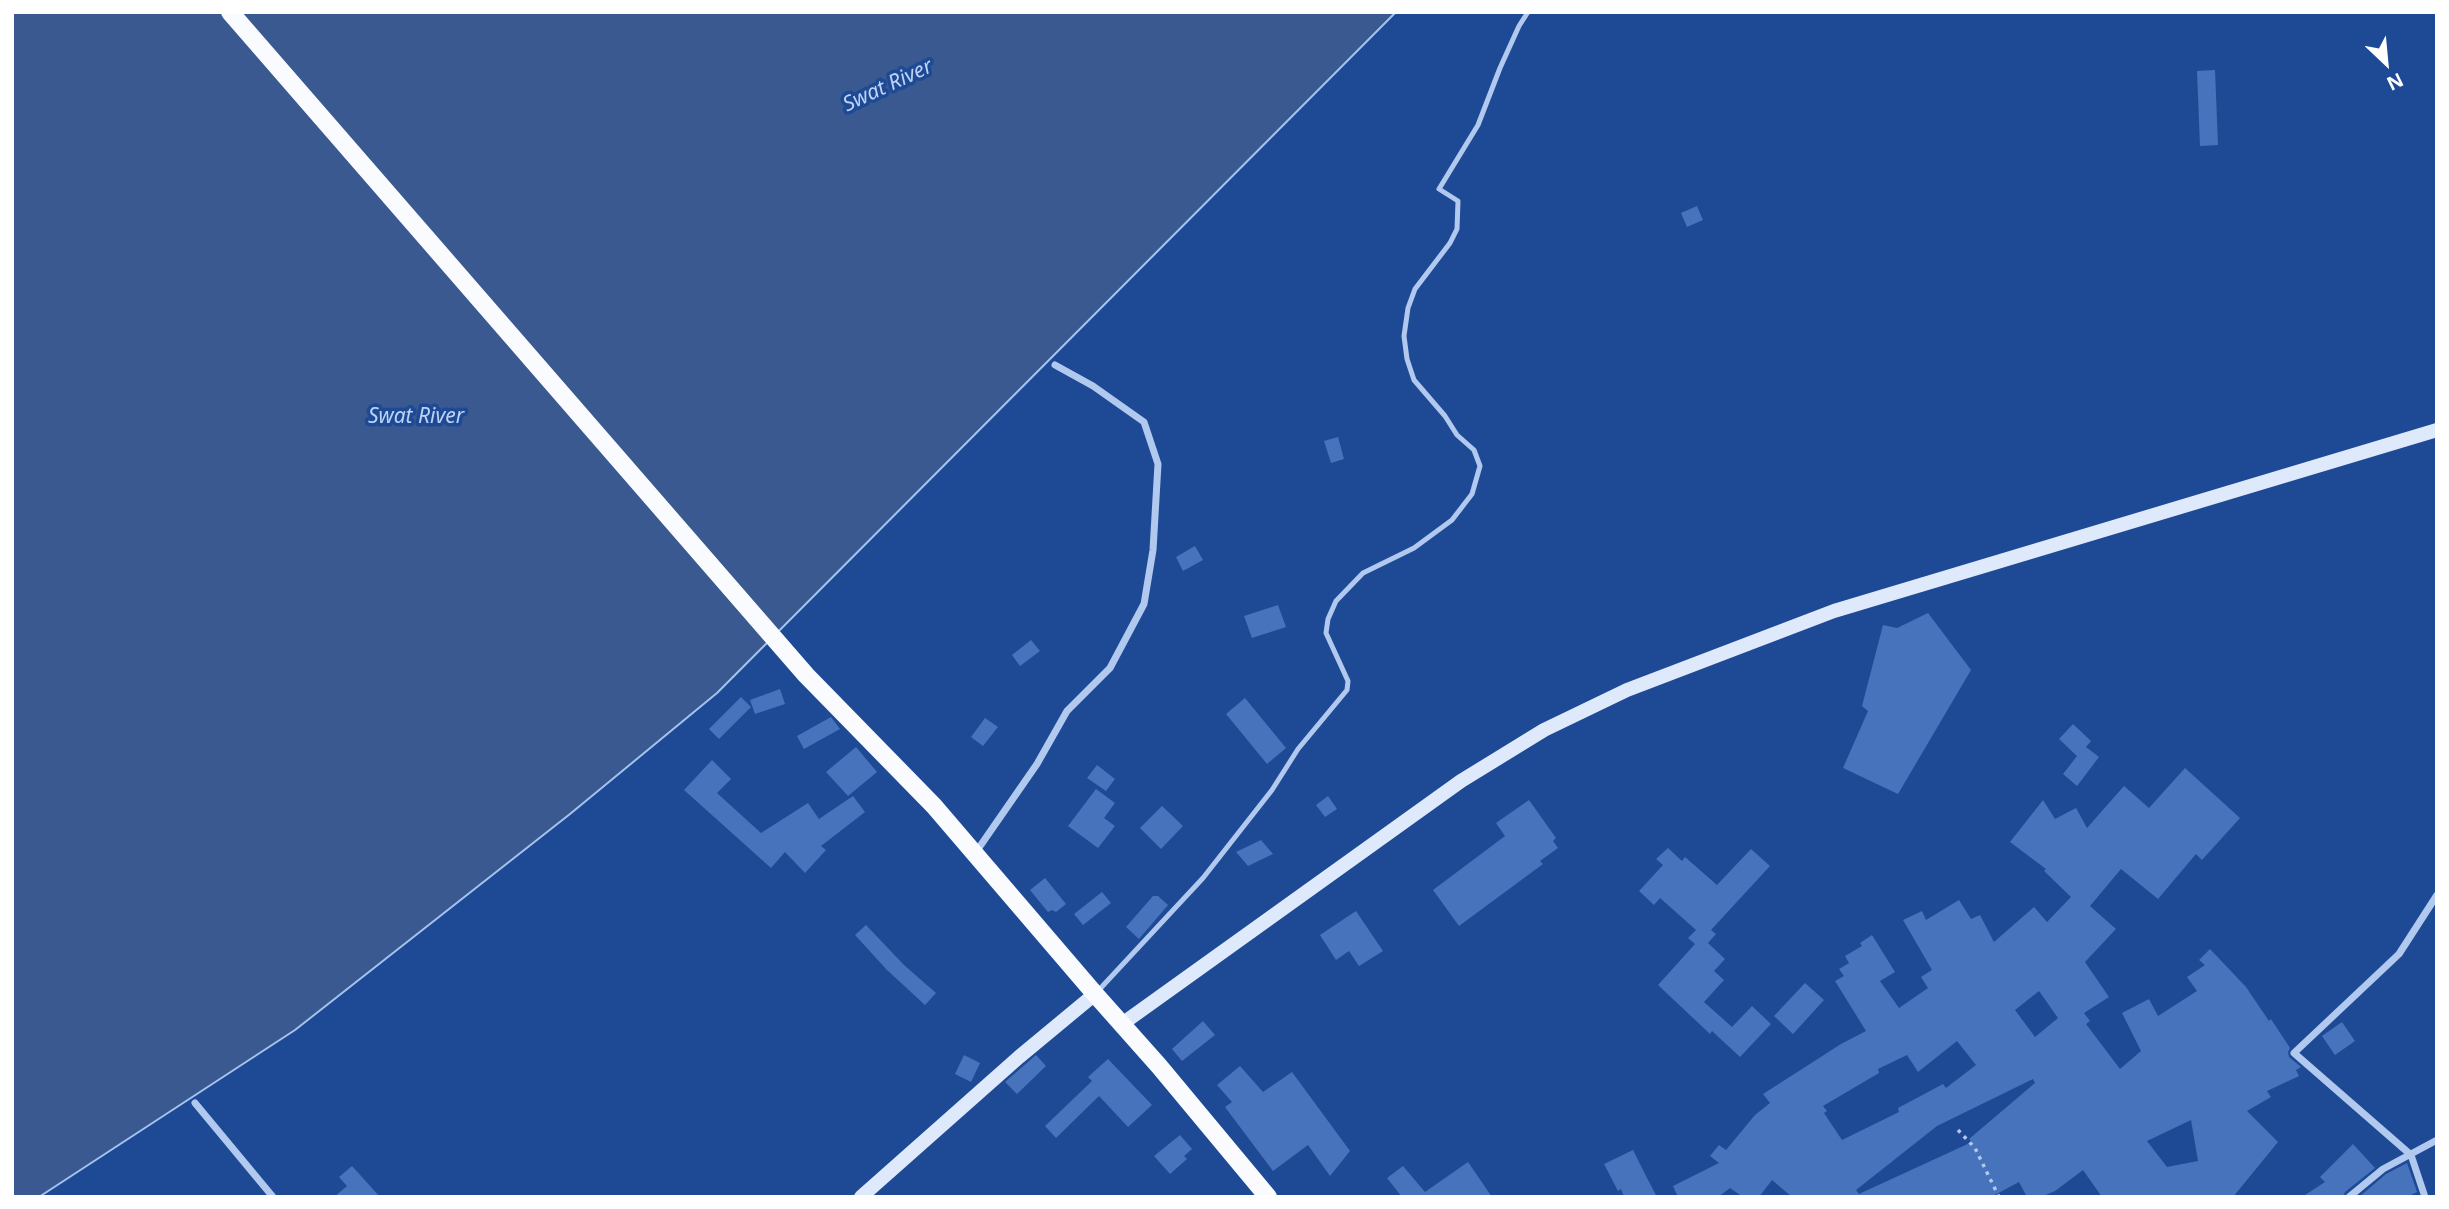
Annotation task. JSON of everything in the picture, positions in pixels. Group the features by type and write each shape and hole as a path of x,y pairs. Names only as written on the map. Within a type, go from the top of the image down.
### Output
{"main road":[{"path":"230,12 806,675 934,806 1159,1066 1268,1197"},
{"path":"1122,1024 1461,781 1544,730 1627,690 1834,611 2437,430"},
{"path":"861,1197 1019,1057 1095,994"}],"street":[{"path":"975,853 1037,764 1067,711 1110,668 1144,604 1153,550 1158,464 1144,422 1093,386 1055,365"},
{"path":"2425,1197 2411,1155 2294,1053 2399,954 2437,895"},
{"path":"195,1103 274,1197"},
{"path":"2349,1197 2383,1169 2437,1140"}],"lane":[{"path":"1095,994 1203,878 1272,790 1298,749 1347,690 1348,681 1326,633 1328,619 1336,601 1363,573 1414,548 1452,520 1472,494 1480,466 1474,450 1457,435 1445,416 1413,380 1404,336 1408,308 1415,289 1450,243 1457,229 1458,201 1439,189 1478,125 1500,68 1528,12"}],"path":[{"path":"1958,1130 1975,1148 1999,1197"}],"water":[{"name":"Swat River","path":"12,12 1396,12 717,693 570,814 295,1030 39,1197 12,1197"}],"building":[{"path":"2215,70 2218,145 2200,146 2197,71"},
{"path":"1697,206 1703,220 1687,227 1681,213"},
{"path":"1338,437 1344,459 1331,463 1324,441"},
{"path":"1195,546 1203,560 1183,571 1176,557"},
{"path":"1278,605 1286,627 1252,638 1244,616"},
{"path":"1928,613 1971,670 1898,794 1843,768 1868,711 1862,706 1883,625 1897,628"},
{"path":"1031,640 1040,651 1020,666 1012,655"},
{"path":"780,689 785,704 755,714 750,700"},
{"path":"741,697 751,707 719,739 709,729"},
{"path":"1245,698 1286,748 1267,764 1226,714"},
{"path":"831,717 840,729 804,749 797,736"},
{"path":"985,718 998,727 983,746 971,737"},
{"path":"2073,724 2091,741 2086,747 2099,757 2077,786 2063,774 2077,756 2059,739"},
{"path":"856,747 877,772 848,796 826,772"},
{"path":"712,760 731,779 717,793 761,833 808,803 819,819 853,796 865,812 821,846 826,850 805,873 785,852 771,868 684,790"},
{"path":"1097,765 1115,779 1106,791 1087,778"},
{"path":"2185,768 2240,818 2202,860 2196,854 2158,899 2121,869 2090,906 2116,929 2085,962 2109,997 2084,1013 2090,1021 2086,1024 2120,1069 2141,1051 2122,1013 2149,999 2158,1016 2197,991 2187,977 2205,965 2199,960 2210,949 2246,987 2290,1048 2289,1057 2301,1067 2296,1070 2299,1076 2267,1091 2271,1097 2247,1111 2278,1142 2233,1197 2102,1197 2083,1170 2055,1191 2041,1197 2027,1197 2019,1182 1991,1197 1792,1197 1772,1180 1759,1197 1743,1197 1730,1188 1718,1197 1678,1197 1673,1186 1719,1163 1710,1156 1719,1145 1726,1150 1755,1115 1770,1103 1763,1094 1866,1031 1835,981 1844,976 1839,969 1849,963 1845,956 1862,946 1860,943 1872,935 1895,972 1880,981 1899,1008 1928,988 1921,977 1932,970 1903,920 1922,911 1926,920 1959,900 1971,919 1980,915 1994,942 2034,907 2047,922 2071,897 2044,871 2046,869 2010,842 2043,800 2055,819 2076,808 2087,828 2124,786 2149,808","holes":["2039,991 2058,1018 2035,1037 2015,1010","1957,1041 1976,1065 1946,1088 1943,1084 1898,1108 1899,1112 1842,1140 1824,1113 1827,1111 1823,1106 1879,1073 1878,1069 1907,1055 1918,1072","2033,1079 2035,1083 1969,1139 1972,1142 1859,1194 1856,1190 1937,1126","2191,1120 2198,1161 2167,1167 2147,1141"]},
{"path":"1096,789 1115,803 1104,818 1115,826 1098,848 1068,826"},
{"path":"1328,796 1337,809 1325,817 1316,805"},
{"path":"1529,800 1556,838 1553,841 1558,848 1540,861 1543,864 1459,926 1433,890 1505,836 1496,823"},
{"path":"1162,806 1183,826 1161,849 1140,828"},
{"path":"1261,840 1273,854 1248,866 1236,852"},
{"path":"1668,848 1682,861 1685,857 1717,885 1751,849 1770,866 1711,930 1716,934 1708,943 1725,959 1714,971 1724,980 1704,1002 1732,1027 1752,1006 1771,1024 1740,1057 1712,1031 1710,1034 1658,985 1695,944 1688,938 1696,930 1660,898 1654,905 1639,891 1663,865 1656,859"},
{"path":"1045,878 1066,904 1056,912 1048,912 1030,890"},
{"path":"1102,892 1111,903 1083,925 1074,914"},
{"path":"1153,896 1158,896 1168,905 1139,939 1126,927"},
{"path":"1356,911 1383,951 1359,966 1349,951 1336,960 1320,935"},
{"path":"866,925 904,965 936,993 925,1005 887,970 855,935"},
{"path":"1805,983 1824,1000 1793,1034 1774,1016"},
{"path":"1203,1021 1215,1035 1182,1061 1172,1049"},
{"path":"2342,1022 2355,1041 2335,1055 2322,1036"},
{"path":"964,1055 980,1063 971,1082 955,1074"},
{"path":"1036,1055 1046,1066 1017,1094 1005,1082"},
{"path":"1108,1059 1152,1105 1128,1127 1099,1096 1056,1138 1045,1126 1092,1081 1088,1077"},
{"path":"1240,1066 1263,1092 1292,1072 1350,1151 1330,1176 1308,1145 1273,1171 1225,1107 1232,1102 1217,1085"},
{"path":"1180,1135 1192,1149 1184,1156 1187,1159 1170,1174 1154,1156"},
{"path":"2353,1144 2375,1168 2345,1192 2343,1197 2302,1197 2325,1182 2320,1177"},
{"path":"1633,1150 1657,1197 1624,1197 1604,1164"},
{"path":"1468,1162 1492,1197 1402,1197 1387,1178 1403,1166 1425,1192"},
{"path":"2407,1163 2417,1192 2407,1197 2359,1197 2386,1174"},
{"path":"352,1166 380,1197 334,1197 347,1186 339,1177"}]}
